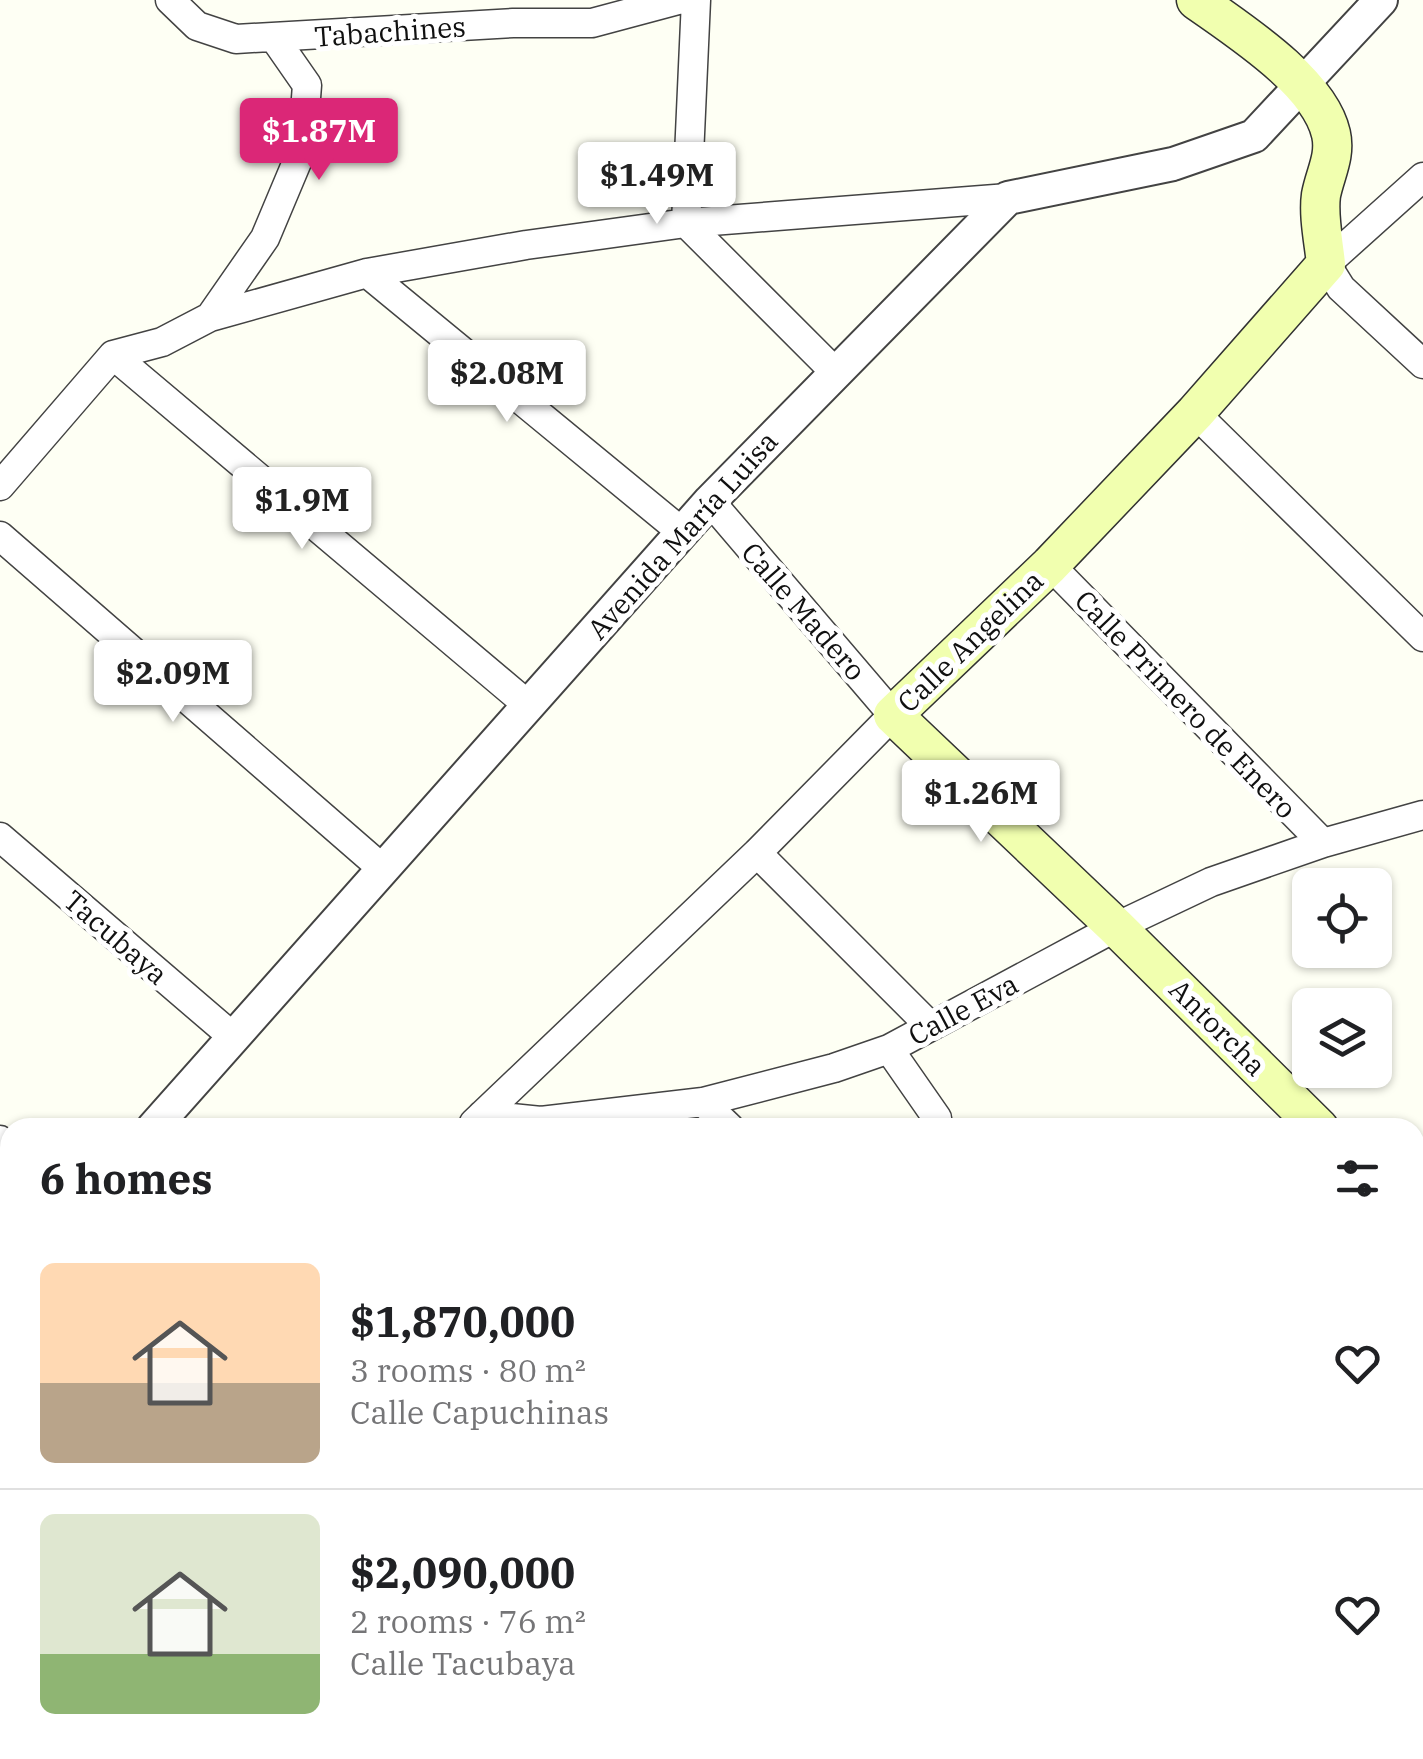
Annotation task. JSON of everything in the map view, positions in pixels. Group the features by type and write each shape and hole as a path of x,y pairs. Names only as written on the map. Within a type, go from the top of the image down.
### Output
{"main road":[{"path":"1196,0 1258,44 1304,85 1331,133 1331,163 1321,196 1326,264"},
{"name":"Calle Angelina","path":"892,714 1050,564 1195,414 1326,264"},
{"name":"Calle Madero","path":"892,714 1116,928"},
{"name":"Antorcha","path":"1116,928 1310,1118"}],"street":[{"name":"Tabachines","path":"170,0 197,26 236,39 513,23 592,24 678,0"},
{"path":"490,0 513,23"},
{"path":"696,0 686,224 834,372"},
{"path":"0,486 113,354 162,342 210,317 367,274 526,245 686,224 1008,198 1172,164 1254,136 1381,0"},
{"path":"210,317 264,238 302,150 307,85 274,39"},
{"path":"1423,176 1326,264 1341,288 1423,364"},
{"name":"Avenida María Luisa","path":"162,1118 710,501 1008,198"},
{"path":"367,274 683,533"},
{"path":"113,354 528,704"},
{"path":"1195,414 1423,637"},
{"name":"Calle Madero","path":"710,501 892,714"},
{"path":"0,536 384,870"},
{"name":"Calle Primero de Enero","path":"1050,564 1323,843"},
{"name":"Calle Angelina","path":"478,1118 756,853 892,714"},
{"name":"Calle Eva","path":"585,1118 703,1102 834,1068 890,1049 1116,928 1211,882 1323,843 1423,815"},
{"name":"Tacubaya","path":"0,837 233,1038"},
{"path":"756,853 930,1025"},
{"path":"890,1049 938,1118"},
{"path":"703,1102 720,1118"}]}
